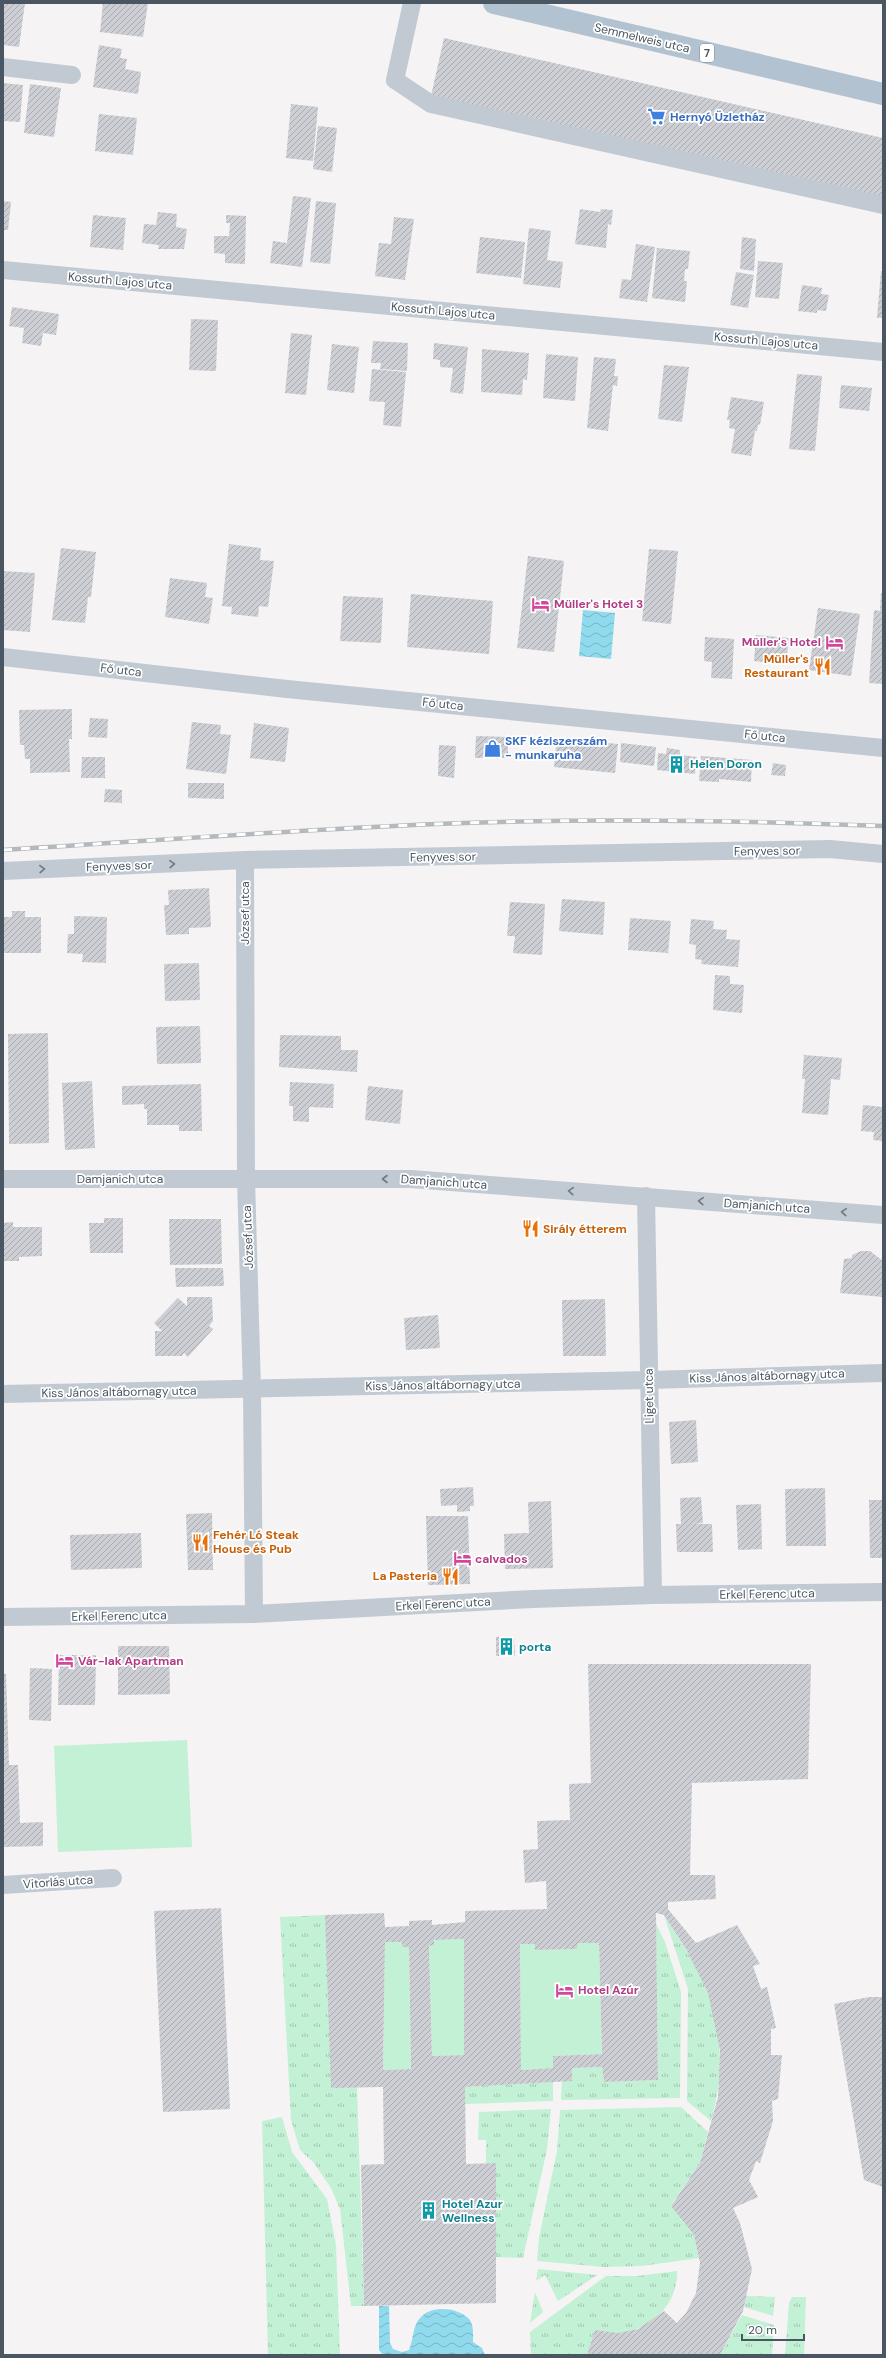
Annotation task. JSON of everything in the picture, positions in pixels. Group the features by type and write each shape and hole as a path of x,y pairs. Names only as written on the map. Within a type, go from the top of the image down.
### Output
{"main road":[{"name":"Semmelweis utca","path":"494,3 883,94"}],"street":[{"path":"412,3 395,80 431,104 883,204"},
{"path":"3,67 72,75"},
{"name":"Kossuth Lajos utca","path":"3,270 883,352"},
{"name":"Fő utca","path":"3,657 287,689 883,748"},
{"name":"Fenyves sor","path":"3,871 245,860 830,849 883,854"},
{"name":"József utca","path":"245,860 246,1178 252,1390 254,1614"},
{"name":"Damjanich utca","path":"3,1179 411,1179 883,1215"},
{"name":"Liget utca","path":"646,1196 653,1595"},
{"name":"Kiss János altábornagy utca","path":"3,1394 252,1390 883,1373"},
{"name":"Erkel Ferenc utca","path":"3,1617 254,1614 533,1599 653,1595 883,1592"},
{"name":"Vitorlás utca","path":"3,1885 113,1878"}],"green space":[{"path":"187,1740 192,1847 58,1852 54,1746"},
{"path":"325,1915 357,2087 364,2306 351,2306 340,2209 331,2188 314,2163 300,2150 291,2120 280,1917"},
{"path":"664,1915 699,1972 713,2008 719,2040 720,2056 718,2089 711,2121 687,2101 688,1989"},
{"path":"656,1924 665,1942 681,1992 680,2098 561,2100 562,2081 572,2068 602,2067 604,2082 658,2080"},
{"path":"464,1939 464,2055 432,2056 429,1946 434,1945 434,1940"},
{"path":"385,1942 402,1942 402,1947 409,1947 411,2069 383,2070"},
{"path":"578,1943 599,1943 602,2054 553,2056 553,2068 521,2070 520,1944 535,1944 535,1950 577,1949"},
{"path":"553,2082 553,2101 465,2104 465,2087"},
{"path":"681,2107 708,2132 700,2163 671,2205 694,2235 699,2258 642,2266 604,2267 537,2261 539,2238 557,2151 560,2110"},
{"path":"551,2109 547,2149 523,2258 496,2257 496,2163 486,2163 486,2140 478,2140 479,2112"},
{"path":"282,2117 292,2152 327,2199 336,2245 340,2355 268,2355 262,2121"},
{"path":"538,2269 597,2275 558,2301 545,2275 536,2281"},
{"path":"677,2271 673,2294 668,2304 661,2313 643,2326 632,2331 620,2333 595,2330 587,2355 531,2355 530,2332 606,2276 637,2276"},
{"path":"535,2292 543,2312 530,2323"},
{"path":"746,2296 775,2297 773,2316 744,2307"},
{"path":"792,2297 806,2297 804,2355 785,2355 789,2303"},
{"path":"742,2315 774,2325 772,2355 720,2355"}],"water":[{"path":"583,610 615,613 611,659 579,656"},
{"path":"379,2306 389,2306 390,2343 393,2349 402,2352 409,2350 416,2324 422,2316 432,2310 445,2309 458,2312 470,2320 473,2329 473,2342 482,2348 485,2355 383,2355 379,2350"}],"building":[{"path":"3,3 25,3 19,47 3,45"},
{"path":"103,3 148,3 143,37 100,32"},
{"name":"Hernyó Üzletház","path":"444,38 883,138 883,198 431,96"},
{"path":"99,45 122,49 120,58 127,59 125,69 141,72 138,94 93,87"},
{"path":"3,83 23,85 20,122 3,121"},
{"path":"30,84 61,88 54,137 24,133"},
{"path":"291,104 318,107 313,161 286,158"},
{"path":"99,114 137,118 133,155 95,151"},
{"path":"318,126 337,128 332,172 313,169"},
{"path":"293,196 311,198 302,267 270,263 273,241 287,243"},
{"path":"3,201 11,202 8,230 3,230"},
{"path":"316,201 336,203 330,264 310,262"},
{"path":"580,209 600,212 601,209 613,210 611,225 608,224 606,248 575,244"},
{"path":"158,212 177,214 176,227 187,229 184,249 158,249 159,245 142,243 144,224 156,225"},
{"path":"93,215 126,218 123,250 90,247"},
{"path":"226,215 246,216 245,264 225,263 225,254 214,253 214,236 229,236 230,223 226,223"},
{"path":"394,217 414,219 405,280 375,276 379,243 391,244"},
{"path":"529,228 551,231 547,260 563,262 560,288 523,284"},
{"path":"480,237 525,242 521,278 476,273"},
{"path":"742,237 756,239 754,271 740,269"},
{"path":"636,244 655,247 647,302 619,298 622,279 631,280"},
{"path":"657,248 690,251 688,269 685,269 684,281 687,281 685,302 652,298"},
{"path":"758,261 783,263 779,299 755,297"},
{"path":"881,271 883,271 883,318 877,318"},
{"path":"736,272 754,275 748,308 730,305"},
{"path":"802,285 822,288 821,294 829,295 826,311 817,310 817,313 798,311"},
{"path":"12,307 59,314 56,335 43,333 41,346 22,343 24,328 9,326"},
{"path":"191,319 218,320 216,371 189,370"},
{"path":"291,333 312,335 306,395 285,393"},
{"path":"373,341 408,343 407,371 380,369 381,363 371,363"},
{"path":"434,343 468,347 463,394 450,392 453,368 440,367 440,360 433,359"},
{"path":"332,344 359,347 354,393 327,390"},
{"path":"482,349 529,353 527,380 523,379 522,395 481,392"},
{"path":"546,354 578,357 575,401 543,398"},
{"path":"594,357 616,359 614,376 618,376 617,386 613,385 608,431 587,428"},
{"path":"664,365 689,367 682,422 658,419"},
{"path":"372,369 406,372 401,427 383,425 385,402 369,401"},
{"path":"797,374 822,376 815,451 789,449"},
{"path":"841,385 872,388 869,411 839,408"},
{"path":"731,397 764,402 760,425 758,424 757,431 755,431 751,456 731,453 735,429 729,428 730,420 727,420"},
{"path":"229,544 261,548 260,560 274,561 268,607 259,606 258,617 231,614 232,607 222,606"},
{"path":"61,548 96,552 91,597 88,597 85,623 52,620"},
{"path":"649,549 678,551 671,624 642,621"},
{"name":"Müller's Hotel 3","path":"528,556 564,561 554,652 517,648"},
{"path":"3,571 35,573 30,632 3,630"},
{"path":"170,578 207,583 205,597 213,598 209,624 165,617"},
{"path":"881,593 883,593 883,684 869,683 874,610 880,611"},
{"path":"411,594 493,601 489,654 407,647"},
{"path":"343,596 383,598 381,643 340,641"},
{"name":"Müller's Hotel","path":"818,608 860,614 851,676 809,670"},
{"path":"756,635 789,638 786,664 754,661"},
{"path":"705,637 734,639 732,679 711,678 712,662 704,661"},
{"path":"72,709 72,739 69,739 70,772 30,773 30,759 25,759 24,745 20,745 19,710"},
{"path":"90,718 108,719 107,738 88,737"},
{"path":"192,722 221,725 220,734 231,735 226,774 186,769"},
{"path":"254,723 289,728 285,762 250,758"},
{"name":"SKF kéziszerszám - munkaruha","path":"476,736 508,737 508,758 475,758"},
{"path":"557,738 618,744 615,773 554,767"},
{"path":"621,743 656,747 654,766 620,762"},
{"path":"439,745 456,746 454,778 438,776"},
{"name":"Helen Doron","path":"667,748 680,750 680,755 697,757 695,774 657,770 658,753 666,754"},
{"path":"701,756 752,760 751,782 719,779 719,782 699,781"},
{"path":"82,757 105,757 105,778 81,778"},
{"path":"773,763 786,765 785,776 771,775"},
{"path":"188,783 224,783 224,799 188,798"},
{"path":"105,789 122,790 122,803 104,802"},
{"path":"209,888 211,927 189,928 189,934 166,935 164,905 169,905 168,890"},
{"path":"562,899 605,902 603,935 559,931"},
{"path":"510,902 545,904 542,955 513,953 515,936 507,936"},
{"path":"12,911 25,911 25,917 41,917 41,953 3,953 3,917 12,917"},
{"path":"74,916 107,917 106,963 82,962 83,954 67,953 68,934 74,934"},
{"path":"630,918 671,921 668,953 628,950"},
{"path":"691,919 714,921 713,929 727,930 726,939 740,940 738,967 701,964 702,960 695,959 696,945 689,944"},
{"path":"199,963 200,1000 165,1001 164,964"},
{"path":"715,975 730,976 730,984 744,985 742,1013 713,1010"},
{"path":"200,1026 201,1063 157,1064 156,1027"},
{"path":"48,1033 49,1143 9,1144 8,1034"},
{"path":"280,1035 341,1036 341,1050 358,1050 357,1072 279,1067"},
{"path":"804,1055 842,1058 840,1080 831,1079 828,1115 802,1113 805,1079 802,1079"},
{"path":"92,1081 95,1148 65,1150 62,1083"},
{"path":"290,1082 334,1084 333,1108 309,1107 309,1122 293,1121 293,1106 289,1106"},
{"path":"201,1084 202,1131 179,1131 179,1125 147,1125 147,1109 144,1109 144,1104 122,1105 122,1086"},
{"path":"368,1086 403,1090 400,1124 365,1120"},
{"path":"863,1105 883,1107 883,1141 873,1140 874,1132 861,1131"},
{"path":"104,1218 123,1218 123,1253 90,1253 89,1223 104,1223"},
{"path":"169,1219 221,1219 222,1264 170,1265"},
{"path":"13,1222 13,1227 42,1227 42,1256 19,1257 19,1261 3,1261 3,1223"},
{"path":"861,1251 870,1251 883,1261 883,1297 840,1293 844,1259 852,1258 852,1255"},
{"path":"175,1268 223,1268 224,1286 176,1287"},
{"path":"187,1297 212,1297 213,1321 209,1326 213,1329 188,1357 184,1353 182,1356 155,1356 155,1331 162,1331 154,1323 178,1298 187,1306"},
{"path":"605,1299 606,1356 563,1356 562,1300"},
{"path":"438,1315 440,1348 406,1350 404,1318"},
{"path":"696,1420 698,1462 671,1464 669,1422"},
{"path":"473,1487 474,1506 470,1506 470,1511 457,1512 457,1505 441,1506 440,1489"},
{"path":"825,1488 826,1546 786,1546 785,1489"},
{"path":"701,1497 703,1523 694,1524 712,1524 713,1552 677,1552 676,1524 681,1524 680,1498"},
{"path":"869,1500 883,1500 883,1558 870,1558"},
{"path":"551,1501 553,1568 505,1569 504,1534 529,1533 528,1502"},
{"path":"761,1504 762,1549 738,1550 736,1505"},
{"name":"Fehér Ló Steak House és Pub","path":"212,1513 213,1570 188,1570 186,1514"},
{"path":"426,1516 468,1516 470,1584 428,1585"},
{"path":"141,1533 142,1568 71,1570 70,1535"},
{"name":"porta","path":"496,1637 514,1637 515,1656 496,1656"},
{"path":"118,1646 169,1646 170,1694 118,1695"},
{"path":"59,1655 96,1655 95,1705 58,1705"},
{"path":"588,1664 811,1664 808,1779 692,1783 690,1875 715,1875 716,1899 668,1902 668,1909 696,1943 737,1925 760,1964 753,1966 761,1989 767,1987 776,2028 771,2029 771,2055 782,2055 778,2099 772,2101 773,2121 760,2163 756,2161 749,2180 758,2197 733,2208 740,2223 752,2269 743,2311 720,2355 587,2355 595,2330 618,2333 638,2329 664,2311 677,2323 686,2313 696,2293 700,2263 694,2235 671,2206 700,2163 718,2097 720,2050 708,1993 686,1949 664,1915 656,1913 658,2080 604,2082 602,2067 572,2068 572,2081 465,2087 466,2164 496,2163 496,2303 364,2306 361,2165 384,2164 383,2087 331,2088 325,1915 384,1913 385,1927 409,1926 409,1921 432,1920 432,1925 465,1922 465,1911 547,1909 546,1881 525,1883 523,1850 538,1849 537,1821 570,1820 569,1784 591,1783","holes":["464,1939 464,2055 432,2056 429,1946 434,1945 434,1940","385,1942 402,1942 402,1947 409,1947 411,2069 383,2070","578,1943 599,1943 602,2054 553,2056 553,2068 521,2070 520,1944 535,1944 535,1950 577,1949"]},
{"path":"30,1668 52,1669 51,1721 29,1720"},
{"path":"3,1674 6,1674 9,1765 18,1765 20,1823 43,1822 43,1846 3,1847"},
{"path":"221,1908 230,2109 163,2112 154,1911"},
{"path":"869,1997 883,1997 883,2187 864,2180 834,2004"}],"railway":[{"path":"3,850 328,829 492,822 660,820 883,826"}],"place":[{"name":"Hernyó Üzletház","path":"657,117"},
{"name":"Müller's Hotel 3","path":"541,604"},
{"name":"Müller's Hotel","path":"834,642"},
{"name":"Müller's Restaurant","path":"822,666"},
{"name":"SKF kéziszerszám - munkaruha","path":"492,748"},
{"name":"Helen Doron","path":"677,764"},
{"name":"Sirály étterem","path":"530,1229"},
{"name":"Fehér Ló Steak House és Pub","path":"200,1542"},
{"name":"calvados","path":"462,1559"},
{"name":"La Pasteria","path":"450,1576"},
{"name":"porta","path":"506,1647"},
{"name":"Vár-lak Apartman","path":"65,1661"},
{"name":"Hotel Azúr","path":"565,1990"},
{"name":"Hotel Azur Wellness","path":"429,2211"}]}
